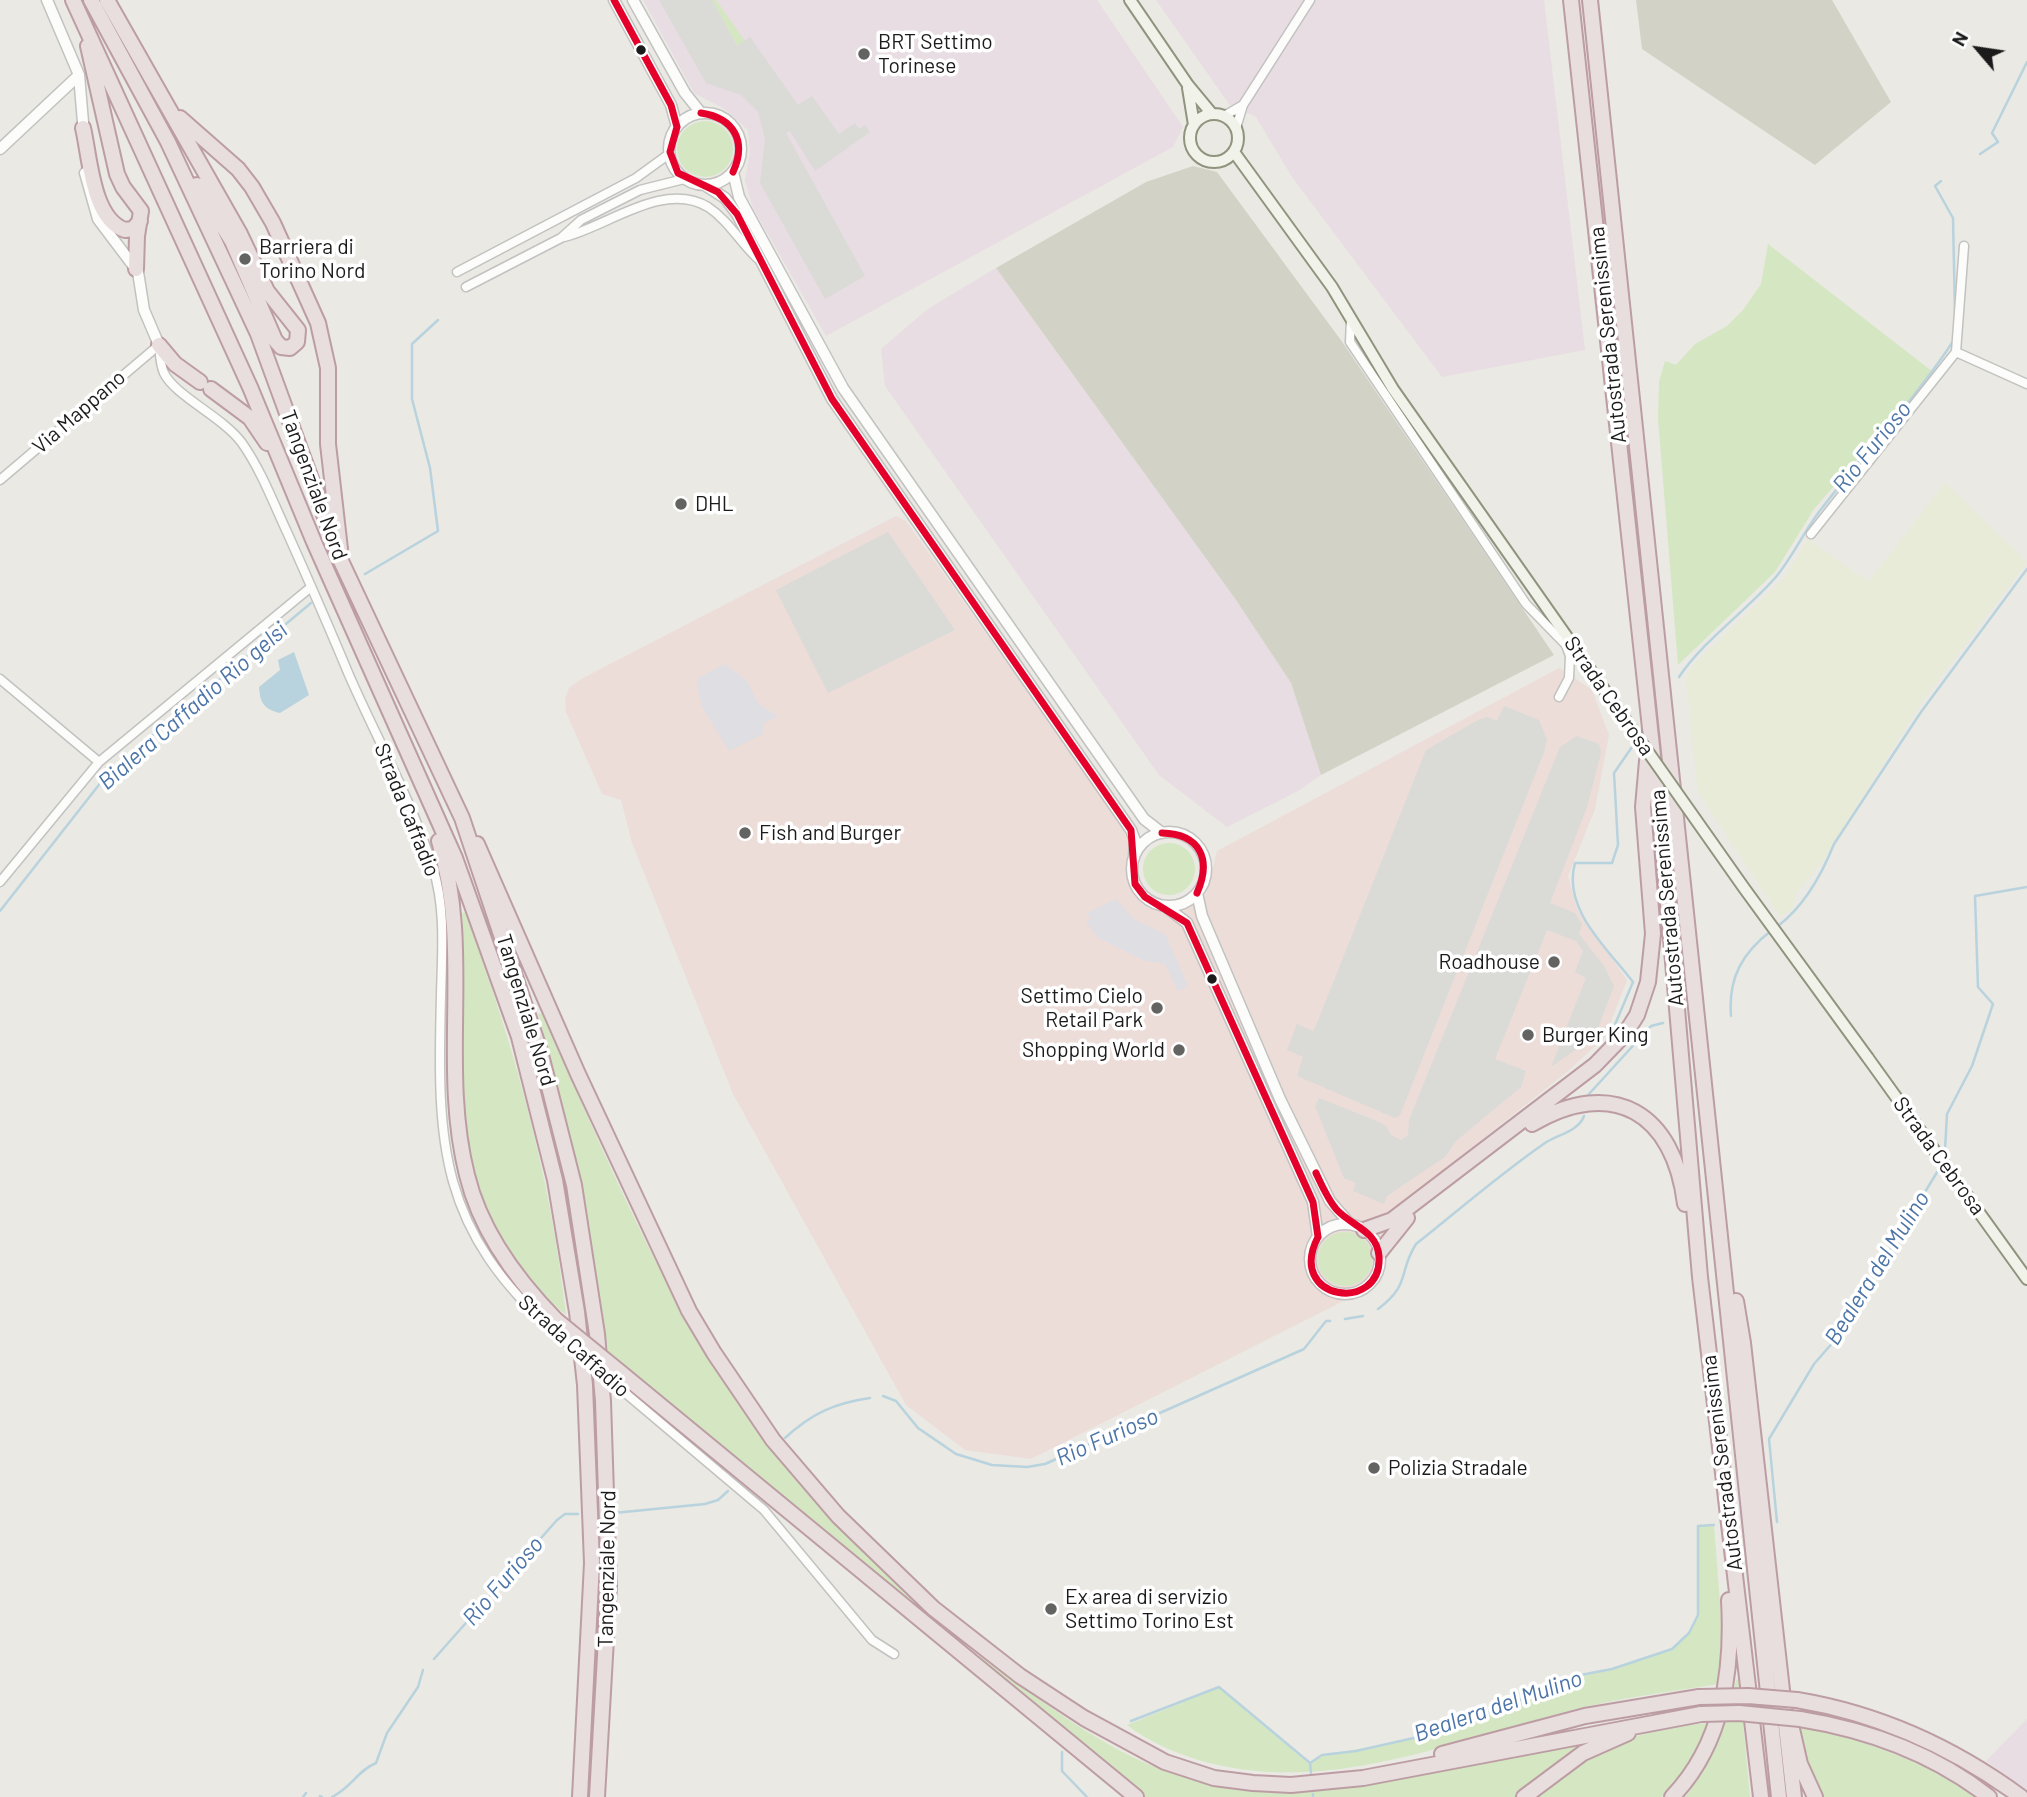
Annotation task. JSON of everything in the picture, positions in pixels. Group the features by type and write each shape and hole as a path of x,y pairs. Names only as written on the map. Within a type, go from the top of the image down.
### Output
{"highway":[{"path":"73,0 81,17 117,174 123,187 140,207 136,269"},
{"path":"91,0 168,142 225,225 279,346 290,422"},
{"path":"107,0 240,234 267,290 298,330 295,345 286,348 279,346"},
{"name":"Autostrada Serenissima","path":"1571,0 1650,728 1700,1277 1761,1797"},
{"name":"Autostrada Serenissima","path":"1590,0 1780,1797"},
{"name":"Tangenziale Nord","path":"81,17 265,421 314,542 459,869 519,1037 555,1180 573,1286 585,1385 592,1549 580,1797"},
{"path":"166,101 252,187 273,223 318,323 328,368 328,444 341,561"},
{"path":"83,128 94,183 106,215 125,230 133,229 140,221"},
{"name":"Tangenziale Nord","path":"168,142 258,334 341,561 462,818 540,1051 573,1185 597,1334 608,1482 609,1565 597,1797"},
{"path":"159,345 175,364 250,418 261,433 314,542"},
{"path":"1357,1227 1392,1220 1578,1079 1615,1046 1636,1015 1648,982 1653,934 1643,807 1650,728"},
{"path":"419,776 453,898 457,1104 467,1177 479,1210 505,1259 556,1320 1136,1797"},
{"path":"462,818 486,860 578,1074 689,1311 773,1440 797,1471 876,1555 933,1608 1020,1676 1084,1718 1165,1762 1214,1778 1269,1784 1336,1782 1661,1720 1701,1714 1739,1713 1800,1719 1891,1743 1935,1762 1989,1797"},
{"path":"1379,1253 1391,1234 1409,1217 1529,1126 1582,1102 1610,1104 1632,1111 1650,1123 1671,1150 1681,1176 1700,1277"},
{"path":"1715,1184 1743,1343 1794,1797"},
{"path":"1672,1797 1691,1776 1706,1751 1722,1705 1727,1674 1730,1619 1720,1498 1722,1462"},
{"path":"1764,1537 1779,1609 1796,1749 1815,1797"},
{"path":"1395,1772 1441,1754 1585,1716 1699,1697 1748,1696 1797,1700 1867,1716 1929,1739 1966,1759 2021,1797"},
{"path":"1524,1797 1591,1748 1661,1720"}],"main road":[{"path":"1130,0 1188,85 1218,115 1236,128 1238,138 1234,152 1222,161 1207,161 1195,153 1190,139 1194,125 1188,85"},
{"path":"1194,125 1218,115"},
{"name":"Strada Cebrosa","path":"1234,152 1248,176 1305,248 1381,372 1736,877 2027,1279"},
{"name":"Strada Cebrosa","path":"1222,161 1248,176"}],"street":[{"name":"Strada Caffadio","path":"47,0 79,75 85,169 93,209 102,226 136,269 144,310 159,345 163,370 169,381 221,420 243,444 264,483 410,808 437,880 442,941 440,1111 448,1170 464,1215 481,1249 505,1283 558,1335 764,1510 873,1640 894,1654"},
{"path":"614,0 671,105 677,127"},
{"path":"633,0 685,93 701,114"},
{"path":"1236,128 1243,105 1310,0"},
{"path":"0,149 79,75"},
{"path":"1218,115 1243,105"},
{"path":"684,179 672,164 669,154 672,136 677,127 691,116 701,114 713,114 733,127 741,149 733,172 739,197 843,388 1144,819 1162,833 1186,836 1201,850 1206,872 1197,893 1188,901 1165,906"},
{"path":"457,272 636,178 669,154"},
{"path":"706,186 716,184 733,172"},
{"path":"561,238 581,220 640,190 684,179 706,186 725,198 737,214 757,258 832,399 1131,830 1135,841 1136,884 1142,895 1165,906 1186,923 1313,1202 1318,1237 1310,1256 1311,1266 1321,1284 1337,1293 1353,1293 1370,1283 1380,1264 1376,1242 1330,1201 1275,1089 1202,916 1197,893"},
{"path":"467,287 561,238 586,232 658,201 685,199 707,206 727,223 757,258"},
{"path":"1811,534 1956,352 1964,246"},
{"path":"1351,320 1350,342 1533,612 1566,645 1570,656 1569,678 1559,697"},
{"name":"Via Mappano","path":"0,480 159,345"},
{"path":"1956,352 2027,384"},
{"path":"1418,443 1437,451"},
{"path":"2,877 99,762 311,587"},
{"path":"0,679 99,762"},
{"path":"1134,858 1140,846 1162,833"},
{"path":"1318,1237 1338,1224 1357,1227"}],"shaded area":[{"path":"643,0 1097,0 1183,127 1173,147 826,336 753,208 745,180 750,152 748,130 723,108 694,93"},
{"path":"659,0 712,0 737,46 750,37 798,105 812,96 839,134 855,123 859,129 865,125 870,132 815,171 790,131 786,133 865,276 825,299 760,183 765,139 758,112 741,95 706,83"},
{"path":"1156,0 1544,0 1585,350 1442,377 1292,177 1256,117 1229,104"},
{"path":"1636,0 1832,0 1891,102 1815,165 1642,49"},
{"path":"1193,166 1217,172 1343,343 1554,655 1321,775 1291,683 1236,600 996,268 1146,182"},
{"path":"996,268 1236,600 1291,683 1321,775 1300,790 1227,827 1159,775 885,386 881,349 929,308"},
{"name":"Settimo Cielo Retail Park","path":"896,516 906,521 1121,823 1129,845 1135,895 1167,914 1206,895 1217,851 1559,668 1592,690 1609,735 1595,809 1568,876 1577,909 1627,980 1605,1037 1568,1071 1392,1211 1381,1282 1031,1459 965,1450 906,1405 733,1094 632,843 621,800 602,794 566,712 565,699 569,688 581,679"},
{"path":"888,532 955,630 828,693 776,590"},
{"path":"725,664 747,681 758,703 778,717 764,723 763,734 729,751 702,707 697,686 698,678"},
{"path":"1504,706 1539,720 1547,740 1544,752 1400,1115 1395,1118 1297,1076 1303,1057 1287,1050 1297,1024 1313,1031 1315,1028 1426,750 1478,720 1487,717 1497,721"},
{"path":"1577,736 1599,744 1601,753 1587,807 1550,903 1575,913 1582,924 1579,934 1604,966 1614,986 1595,1036 1551,1067 1586,978 1575,972 1583,951 1576,941 1547,930 1495,1059 1526,1071 1521,1087 1456,1141 1445,1157 1387,1196 1384,1204 1353,1191 1356,1183 1344,1178 1315,1106 1319,1098 1377,1121 1386,1126 1391,1135 1401,1140 1408,1135 1409,1120 1560,747"},
{"path":"1116,899 1135,920 1165,934 1188,986 1178,991 1165,964 1145,961 1097,937 1086,922 1091,918 1087,913"},
{"path":"2027,1719 2027,1790 1986,1761"}],"green space":[{"path":"712,0 716,0 745,41 738,47"},
{"path":"705,121 716,123 725,129 731,138 731,160 725,169 716,175 705,177 694,175 685,169 679,160 677,149 679,138 685,129 694,123"},
{"path":"1768,244 1933,372 1814,509 1775,572 1678,665 1658,418 1659,382 1665,361 1676,365 1695,344 1727,326 1743,310 1761,284"},
{"path":"1945,483 2027,562 1921,703 1822,862 1796,893 1793,909 1780,916 1698,792 1686,679 1691,667 1785,577 1808,539 1868,582"},
{"path":"1169,843 1179,845 1187,851 1193,859 1193,879 1187,887 1179,893 1169,895 1159,893 1151,887 1145,879 1143,869 1145,859 1151,851 1159,845"},
{"path":"465,912 499,1010 528,1110 551,1212 566,1315 524,1272 494,1226 476,1179 466,1129 462,1078 462,913"},
{"path":"542,1013 638,1226 693,1330 723,1380 755,1427 794,1476 856,1544 924,1609 922,1611 608,1351 579,1181 561,1097 538,1014"},
{"path":"1345,1232 1364,1240 1372,1259 1364,1278 1345,1286 1326,1278 1318,1259 1326,1240"},
{"path":"1714,1526 1722,1629 1718,1684 1572,1710 1433,1750 1340,1769 1293,1772 1246,1770 1198,1760 1161,1746 1127,1725 1219,1688 1309,1764 1322,1756 1437,1734 1552,1689 1565,1679 1612,1670 1673,1649 1690,1633 1698,1616 1699,1527"},
{"path":"980,1656 1098,1738 1174,1774 1223,1780 1325,1781 1430,1770 1581,1742 1582,1745 1515,1797 1145,1797 978,1658"},
{"path":"1736,1679 1739,1680 1750,1797 1685,1797 1712,1755 1728,1712"},
{"path":"1709,1723 1688,1768 1661,1797 1531,1797 1573,1767 1614,1745 1658,1730"},
{"path":"1797,1726 1890,1752 1933,1772 1975,1797 1821,1797 1806,1765"}],"water":[{"path":"294,652 309,695 280,713 270,710 260,697 259,687 280,670 278,660"}],"waterway":[{"name":"Rio Furioso","path":"1980,154 1998,142 1992,133 2027,62"},
{"name":"Rio Furioso","path":"1941,181 1935,186 1953,218 1955,315"},
{"name":"Bialera Caffadio Rio gelsi","path":"365,574 438,531 430,468 412,399 412,344 438,320"},
{"name":"Rio Furioso","path":"1679,677 1712,638 1775,578 1819,512 1954,340"},
{"path":"1778,926 1796,909 1811,889 1834,844 1921,712 2027,569"},
{"name":"Bialera Caffadio Rio gelsi","path":"0,911 109,772 311,603"},
{"name":"Rio Furioso","path":"1611,1034 1633,982 1589,927 1575,896 1573,880 1575,863 1612,863 1618,845 1614,773 1632,747"},
{"name":"Bealera del Mulino","path":"1945,1150 1947,1114 1972,1066 1993,1004 1978,987 1975,896 2027,887"},
{"path":"1731,1016 1732,990 1739,967 1753,948 1772,930"},
{"name":"Rio Furioso","path":"1589,1094 1651,1026 1663,1023"},
{"name":"Rio Furioso","path":"1378,1309 1400,1285 1416,1244 1528,1155 1567,1132 1584,1116"},
{"name":"Bealera del Mulino","path":"1777,1522 1769,1439 1814,1364 1835,1340 1939,1169"},
{"name":"Rio Furioso","path":"1345,1319 1363,1316"},
{"name":"Rio Furioso","path":"883,1396 896,1401 918,1428 956,1454 992,1465 1027,1467 1045,1464 1304,1349 1326,1321 1330,1321"},
{"name":"Rio Furioso","path":"785,1438 804,1422 824,1411 870,1398"},
{"name":"Rio Furioso","path":"614,1513 705,1504 718,1500 728,1491"},
{"name":"Rio Furioso","path":"434,1659 557,1520 565,1514 578,1514"},
{"name":"Bealera del Mulino","path":"1311,1773 1310,1763 1322,1755 1356,1751 1436,1733 1551,1688 1565,1678 1612,1669 1672,1649 1689,1633 1698,1615 1698,1526 1714,1525"},
{"name":"Rio Furioso","path":"332,1797 376,1763 387,1733 418,1687 423,1670"},
{"path":"1131,1721 1219,1687 1310,1763"},
{"path":"1062,1752 1062,1771 1087,1797"},
{"name":"Rio Furioso","path":"303,1797 306,1793"}],"transit line":[{"path":"614,0 671,105 677,127"},
{"path":"701,113 722,120 735,133 739,150 733,172"},
{"path":"677,127 670,152 678,173 718,192 737,214 832,399 1131,830 1135,884 1145,897 1187,923 1313,1202 1318,1237"},
{"path":"1162,833 1186,838 1194,843 1199,851 1203,859 1203,869 1197,893"},
{"path":"1316,1173 1334,1206 1374,1241 1379,1256 1376,1274 1367,1287 1353,1292 1338,1292 1324,1286 1314,1275 1311,1259 1318,1237"}],"place":[{"name":"BRT Settimo Torinese","path":"864,54"},
{"name":"Barriera di Torino Nord","path":"245,259"},
{"name":"DHL","path":"681,504"},
{"name":"Fish and Burger","path":"745,833"},
{"name":"Roadhouse","path":"1554,962"},
{"name":"Settimo Cielo Retail Park","path":"1157,1008"},
{"name":"Burger King","path":"1528,1035"},
{"name":"Shopping World","path":"1179,1050"},
{"name":"Polizia Stradale","path":"1374,1468"},
{"name":"Ex area di servizio Settimo Torino Est","path":"1051,1609"}]}
